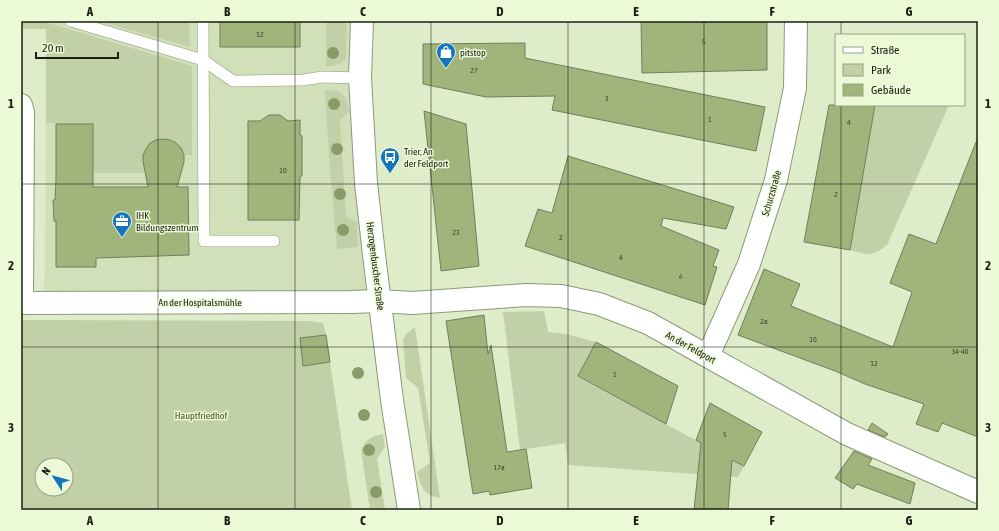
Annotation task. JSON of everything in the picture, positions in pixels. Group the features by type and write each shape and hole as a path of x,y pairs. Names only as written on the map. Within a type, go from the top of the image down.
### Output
{"street":[{"name":"Herzogenbuscher Straße","path":"362,21 360,78 366,183 392,400 409,510"},
{"name":"Schurzstraße","path":"708,356 749,264 776,180 795,88 796,21"},
{"path":"21,105 23,112 22,303"},
{"name":"An der Feldport","path":"380,301 412,303 526,295 561,296 599,304 648,323 848,434 978,492"},
{"name":"An der Hospitalsmühle","path":"22,303 380,301"}],"lane":[{"path":"71,21 203,60 233,81 303,80 322,77 360,78"},
{"path":"203,21 204,241 274,241"}],"shaded area":[{"path":"21,21 362,21 380,301 43,302 45,264 46,29 21,29"}],"green space":[{"path":"21,21 41,21 192,66 192,155 184,155 178,146 170,141 162,139 155,141 148,146 144,153 143,162 147,173 93,173 93,124 46,123 46,29 21,29"},
{"path":"98,21 189,21 190,47"},
{"path":"326,21 342,21 347,25 346,58 340,64 326,67"},
{"path":"333,90 343,95 349,108 349,112 340,120 346,217 357,222 358,247 337,249 325,91"},
{"path":"875,106 949,106 887,245 877,252 869,254 850,250"},
{"path":"544,311 548,332 566,334 596,342 578,377 744,466 738,477 568,465 565,443 520,450 503,312"},
{"name":"Hauptfriedhof","path":"21,320 309,321 323,323 352,510 21,510"},
{"path":"415,327 440,498 430,495 424,490 417,472 430,463 418,388 406,378 403,340 407,333"},
{"path":"383,434 385,447 377,459 385,510 370,510 361,450 369,439"}],"building":[{"path":"220,21 300,21 300,47 220,47"},
{"path":"641,21 767,21 767,70 642,73"},
{"path":"525,43 525,58 765,107 756,151 552,110 555,96 486,97 423,84 423,44"},
{"path":"829,105 875,106 850,250 804,242"},
{"path":"424,111 466,124 479,266 441,271"},
{"path":"269,115 280,115 288,121 300,120 300,135 302,136 302,176 300,176 299,220 248,220 248,121 260,121"},
{"name":"IHK Bildungszentrum","path":"56,124 93,124 93,187 148,187 143,161 143,155 146,149 150,143 156,140 170,140 176,143 181,148 184,155 184,162 177,187 188,187 189,255 96,258 96,267 56,267 56,221 54,221 53,200 55,200 56,179"},
{"path":"976,142 978,142 978,437 942,423 938,432 916,424 924,404 865,384 835,371 738,335 764,269 800,284 791,306 893,347 912,292 890,283 909,234 936,244"},
{"path":"568,156 734,207 726,229 663,218 661,226 719,250 713,266 717,267 705,305 525,246 538,209 552,213"},
{"path":"484,315 488,354 491,345 507,452 526,449 532,488 490,495 489,491 473,494 446,321"},
{"path":"326,335 330,362 303,366 300,338"},
{"path":"596,342 678,386 666,424 578,376"},
{"path":"710,403 762,432 744,466 732,460 728,510 694,510 701,443 696,440"},
{"path":"872,423 888,434 885,437 868,430"},
{"path":"854,451 872,459 868,465 915,483 910,504 857,484 853,489 835,478"}],"place":[{"name":"pitstop","path":"446,69"},
{"name":"Trier, An der Feldport","path":"390,174"},
{"name":"IHK Bildungszentrum","path":"122,238"}]}
